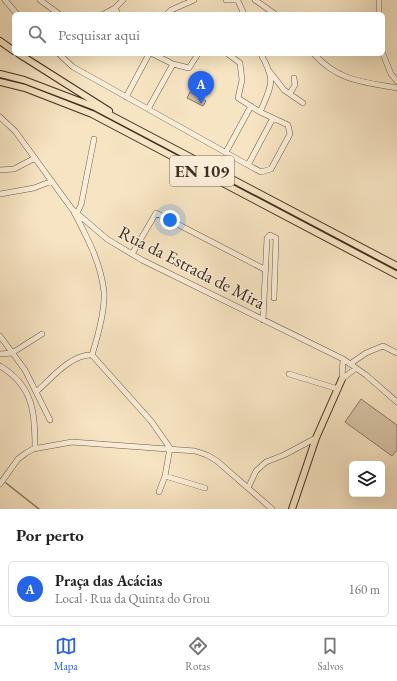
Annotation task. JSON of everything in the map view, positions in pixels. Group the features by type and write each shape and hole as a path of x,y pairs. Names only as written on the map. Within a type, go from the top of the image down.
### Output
{"main road":[{"path":"0,41 12,50"},
{"path":"22,56 127,123"},
{"name":"EN 109","path":"0,74 66,96 127,123 397,266"},
{"name":"EN 109","path":"0,82 25,88 92,114 397,275"},
{"path":"293,509 316,438 342,379"}],"street":[{"path":"5,0 15,12"},
{"path":"40,0 56,12"},
{"path":"108,12 115,8 123,0"},
{"path":"169,12 194,0"},
{"path":"226,0 238,1 243,12"},
{"path":"254,0 272,12"},
{"path":"379,0 379,12"},
{"path":"115,8 117,12"},
{"path":"61,56 73,67 248,165 261,172 271,169 290,134 288,125 260,112 238,98 242,80 240,63 231,56"},
{"path":"126,97 148,56"},
{"path":"156,56 173,64 189,68 197,56"},
{"path":"262,56 270,72 284,90 302,103"},
{"path":"316,56 324,65 344,77 352,80 397,88"},
{"path":"384,56 391,74 397,81"},
{"path":"148,109 173,64"},
{"path":"260,112 271,88 270,72"},
{"path":"290,93 295,85 294,78"},
{"path":"226,152 251,106"},
{"name":"Rua da Estrada de Mira","path":"0,117 15,131 72,209 107,239 132,254 343,359 366,375 397,402"},
{"path":"248,165 273,118"},
{"path":"77,213 81,205 94,139"},
{"path":"0,170 14,169 35,158"},
{"path":"0,194 34,188 52,181"},
{"path":"72,209 94,251 104,293 98,333 92,356"},
{"path":"132,254 156,214 266,270"},
{"path":"264,320 267,238 273,235 276,238 274,298"},
{"path":"0,355 12,353 42,334"},
{"path":"0,336 25,370 37,391 50,420"},
{"path":"350,364 366,353 383,346 397,353"},
{"path":"37,391 69,364 84,355 92,356 151,421 170,448 165,476 159,492"},
{"path":"342,379 343,359"},
{"path":"0,366 13,374 25,390 32,406 35,428 34,449"},
{"path":"342,379 356,368"},
{"path":"289,374 338,389"},
{"path":"248,488 256,471 266,462 284,456 316,438"},
{"path":"0,484 18,459 34,449 72,442 170,448 207,455 217,461 272,509"},
{"path":"165,476 205,488"}],"shaded area":[{"path":"190,92 206,101 203,106 187,98"},
{"path":"361,399 397,425 397,450 392,456 345,422"}],"waterway":[{"path":"6,483 39,509"}],"place":[{"name":"Praça das Acácias","path":"201,104"}]}
